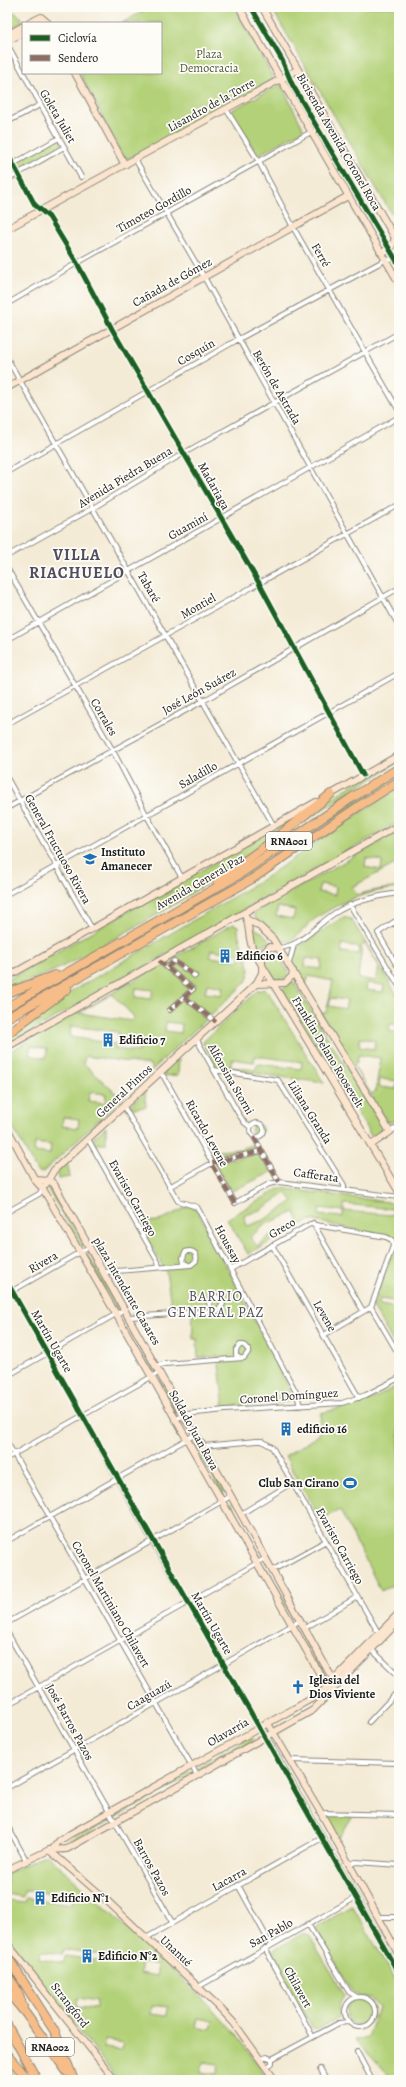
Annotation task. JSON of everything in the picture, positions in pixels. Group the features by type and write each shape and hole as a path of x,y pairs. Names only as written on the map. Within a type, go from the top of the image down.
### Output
{"highway":[{"name":"Avenida General Paz","path":"7,1007 258,862 350,799 399,768"},
{"name":"Avenida General Paz","path":"7,1018 252,879 353,810 399,781"},
{"path":"177,910 251,858 331,794"},
{"path":"7,993 41,981 99,954"},
{"path":"7,1034 103,964"},
{"path":"7,1956 55,2032 73,2080"},
{"name":"RNA002","path":"7,1976 15,1986 26,2014"},
{"name":"RNA002","path":"7,1991 26,2014 73,2080"},
{"name":"RNA002","path":"7,2026 37,2080"},
{"path":"7,2055 29,2080"}],"street":[{"path":"239,7 399,283"},
{"path":"262,7 399,245"},
{"path":"31,22 36,19 44,18 47,22"},
{"path":"7,35 22,27"},
{"path":"7,43 22,34"},
{"name":"Goleta Juliet","path":"7,43 22,71"},
{"name":"Lisandro de la Torre","path":"40,211 297,70"},
{"name":"Goleta Juliet","path":"24,74 81,178"},
{"path":"76,74 124,165"},
{"path":"7,122 40,105"},
{"name":"Ferré","path":"226,109 259,162 293,227 399,411"},
{"name":"Timoteo Gordillo","path":"7,304 77,263 167,214 311,132"},
{"path":"13,164 59,138"},
{"path":"7,180 64,147"},
{"name":"Madariaga","path":"7,153 35,205 40,211 49,217 77,263 112,329 149,390 259,583 331,712 363,775"},
{"name":"Berón de Astrada","path":"135,159 204,277 399,626"},
{"name":"Cañada de Gómez","path":"7,388 348,196"},
{"path":"7,230 40,211"},
{"path":"380,251 390,251 395,238"},
{"name":"Cosquín","path":"7,472 238,340 385,260 399,259"},
{"name":"Avenida Piedra Buena","path":"7,556 93,508 184,453 273,402 399,333"},
{"name":"Tabaré","path":"7,358 274,826"},
{"name":"Guaminí","path":"7,640 399,417"},
{"name":"Montiel","path":"7,724 399,505"},
{"name":"Corrales","path":"7,568 74,686 112,749 182,878"},
{"name":"José León Suárez","path":"7,808 112,749 203,701 399,588"},
{"name":"Saladillo","path":"7,894 399,673"},
{"name":"Avenida General Paz","path":"7,977 399,755"},
{"name":"General Fructuoso Rivera","path":"7,778 92,929"},
{"path":"7,1047 399,826"},
{"path":"293,971 289,980 285,983 275,985 256,984 262,973 261,962 264,951 269,947 278,948 294,945 329,917 350,905 372,898 399,894"},
{"path":"350,905 399,986"},
{"name":"Franklin Delano Roosevelt","path":"244,913 248,920 251,947 399,1192"},
{"name":"Franklin Delano Roosevelt","path":"248,920 266,931 289,963 390,1132"},
{"path":"399,929 394,922 378,933 387,950 399,966"},
{"path":"289,963 294,945"},
{"path":"379,954 387,950"},
{"path":"159,961 193,989 170,1010"},
{"path":"167,968 174,961 195,976"},
{"name":"General Pintos","path":"7,1212 39,1194 54,1170 197,1040 256,984"},
{"path":"184,997 216,1022"},
{"name":"Alfonsina Storni","path":"197,1040 238,1113 250,1128 250,1132 279,1182"},
{"name":"Liliana Granda","path":"214,1070 278,1080 344,1185 344,1190"},
{"name":"Ricardo Levene","path":"160,1073 176,1098 211,1163 235,1203"},
{"name":"Houssay","path":"124,1107 169,1187 180,1203 197,1207 297,1394 300,1406"},
{"name":"Alfonsina Storni","path":"250,1128 255,1123 263,1126 262,1135 254,1137"},
{"path":"371,1145 399,1126"},
{"name":"Soldado Juan Rava","path":"7,1129 35,1180 43,1189 152,1376 186,1439 329,1690"},
{"name":"Evaristo Carriego","path":"88,1139 158,1262 158,1267"},
{"path":"169,1187 211,1163 261,1151"},
{"path":"35,1180 48,1181"},
{"name":"plaza intendente Casares","path":"48,1181 54,1184 130,1317 183,1415"},
{"name":"Cafferata","path":"235,1203 270,1184 279,1182 399,1198"},
{"path":"313,1223 364,1311"},
{"name":"Greco","path":"231,1269 306,1225 313,1223 386,1237 392,1240 393,1244 372,1307"},
{"name":"Levene","path":"272,1245 359,1398"},
{"name":"Rivera","path":"7,1294 89,1247"},
{"path":"104,1272 189,1265"},
{"name":"Martín Ugarte","path":"7,1282 83,1415 152,1541 260,1727 399,1974"},
{"path":"324,1335 372,1307 399,1355"},
{"path":"7,1376 125,1309"},
{"path":"130,1317 215,1311"},
{"path":"7,1458 152,1376 164,1364 240,1358"},
{"name":"Coronel Domínguez","path":"176,1419 183,1415 225,1410 335,1404 359,1398 399,1378"},
{"name":"Soldado Juan Rava","path":"183,1415 203,1446 330,1674 337,1681"},
{"path":"7,1541 196,1434"},
{"name":"Evaristo Carriego","path":"203,1446 256,1441 267,1443 276,1451 379,1634"},
{"name":"Coronel Martiniano Chilavert","path":"7,1442 197,1775"},
{"path":"241,1514 293,1482"},
{"path":"7,1623 231,1496"},
{"path":"273,1570 326,1541"},
{"path":"7,1705 266,1558"},
{"path":"305,1628 357,1597"},
{"name":"Olavarría","path":"7,1870 50,1850 67,1849 313,1710 329,1690 399,1613"},
{"name":"Caaguazú","path":"7,1788 301,1620"},
{"name":"Olavarría","path":"337,1681 399,1621"},
{"name":"José Barros Pazos","path":"7,1632 115,1822"},
{"path":"371,1649 399,1676"},
{"name":"Olavarría","path":"50,1850 58,1841 108,1812 267,1722 329,1690"},
{"path":"369,1722 399,1690"},
{"path":"267,1722 322,1812 399,1955"},
{"path":"290,1760 399,1763"},
{"path":"322,1812 399,1815"},
{"name":"Barros Pazos","path":"115,1822 172,1922"},
{"path":"7,1824 26,1860"},
{"name":"Lacarra","path":"146,1938 322,1838"},
{"name":"Unanué","path":"50,1850 198,1986 234,2023 275,2080"},
{"path":"350,1864 356,1862 399,1865"},
{"path":"238,1885 271,1945"},
{"name":"San Pablo","path":"198,1986 355,1898"},
{"path":"378,1917 399,1917"},
{"path":"267,2068 272,2063 272,2059 339,2023 348,2022 361,2027 369,2024 374,2017 375,2008 370,2000 349,1992 308,1924"},
{"name":"Strangford","path":"7,1943 115,2080"},
{"name":"Chilavert","path":"264,1948 313,2036"},
{"path":"339,2023 348,2002 349,1992"},
{"path":"348,2002 357,1996"},
{"path":"345,2011 348,2022"},
{"path":"357,2052 372,2080"},
{"path":"261,2059 267,2057 272,2059"},
{"path":"320,2069 326,2080"}],"green space":[{"path":"7,7 22,18 22,22 7,30"},
{"name":"Plaza Democracia","path":"150,7 234,7 273,77 272,81 128,159 124,158 81,74 162,74 162,22 124,22"},
{"path":"271,7 399,7 399,227"},
{"path":"281,84 304,130 258,155 230,111"},
{"path":"59,138 64,147 18,174 13,164"},
{"path":"399,758 399,762 330,805 270,848 329,799"},
{"path":"399,773 399,777 248,877 62,981 246,875 345,807"},
{"path":"399,788 399,822 7,1045 7,1038 52,1003 262,880 361,812"},
{"path":"304,812 231,868 162,912 78,959 49,973 7,989 7,980"},
{"path":"399,831 399,862 352,887 357,895 387,889 356,897 336,906 316,918 289,942 278,940 254,917 255,912","holes":["366,858 382,861 381,870 365,867","320,884 336,887 335,895 318,892","278,907 295,910 293,919 276,916"]},
{"path":"343,917 351,919 399,998 399,1025 390,1024 389,1031 399,1033 399,1117 392,1122 387,1122 321,1013 326,1013 333,981 309,976 305,986 311,996 291,963 295,951","holes":["365,943 379,966 376,981 358,978 362,945","342,944 359,947 358,954 341,952","306,958 322,960 321,969 305,967","367,983 384,985 383,992 366,990","331,998 347,1000 345,1009 329,1006","360,1038 375,1040 374,1049 359,1047","358,1055 381,1058 375,1092 371,1094 353,1065 357,1062","380,1079 397,1081 396,1089 379,1087"]},
{"path":"233,924 238,926 238,934 248,961 249,968 246,982 42,1173 37,1171 7,1117 7,1079 9,1079 11,1071 7,1070 7,1053","holes":["211,950 240,954 240,961 210,957","207,984 223,987 221,995 205,993","136,988 153,990 151,999 135,997","112,994 134,1017 132,1021 79,1013","166,1022 182,1024 181,1033 165,1031","71,1026 118,1032 118,1038 140,1041 139,1052 115,1049 116,1044 70,1037","31,1046 47,1049 46,1058 29,1055","86,1056 150,1065 153,1069 121,1098 83,1063","90,1092 106,1094 105,1103 88,1101","63,1117 79,1119 78,1128 62,1126","35,1143 51,1145 50,1154 34,1152"]},
{"path":"251,926 263,933 271,942 261,945 258,951 253,940"},
{"path":"268,952 276,952 289,972 285,979 275,979 264,959 264,955"},
{"path":"293,981 385,1131 373,1139 282,989"},
{"path":"264,989 269,994 324,1083 216,1068 203,1042 257,991","holes":["255,1056 302,1062 301,1069 257,1064 256,1070 230,1067 232,1059 254,1062"]},
{"path":"179,1059 178,1075 164,1076 164,1072"},
{"path":"145,1091 146,1107 126,1109"},
{"path":"257,1124 261,1126 263,1130 261,1134 257,1136 253,1134 251,1130 253,1126"},
{"path":"106,1127 106,1144 92,1144 94,1137"},
{"path":"253,1144 256,1150 215,1161 211,1159 210,1152 240,1149"},
{"path":"259,1153 272,1172 230,1192 214,1163"},
{"path":"67,1162 70,1177 58,1179 57,1172"},
{"path":"49,1186 52,1187 84,1245 83,1247 48,1189"},
{"path":"280,1188 388,1202 399,1207 399,1302 380,1299 379,1305 399,1308 399,1353 373,1307 395,1245 395,1238 310,1220 248,1254 227,1219","holes":["286,1193 293,1201 264,1220 247,1226 244,1216 262,1209","344,1204 393,1209 392,1215 344,1211","320,1208 343,1211 343,1217 319,1215","295,1212 299,1223 272,1234 257,1246 250,1237 266,1224"]},
{"path":"189,1206 197,1209 296,1401 224,1407 218,1356 198,1358 197,1339 193,1339 192,1310 172,1311 166,1272 138,1222 159,1221"},
{"path":"88,1255 118,1307 117,1310 86,1257"},
{"path":"122,1316 125,1317 155,1369 154,1372 152,1372"},
{"path":"158,1380 161,1380 177,1413 175,1413 157,1382"},
{"name":"Club San Cirano","path":"399,1385 399,1582 381,1591 340,1510 320,1519 285,1456 319,1435 321,1413 369,1401"},
{"path":"193,1442 195,1442 224,1491 223,1495"},
{"path":"229,1504 232,1504 260,1555 260,1558 257,1557 228,1506"},
{"path":"264,1567 267,1567 296,1617 295,1620 292,1619"},
{"path":"299,1628 301,1628 326,1675 323,1674 299,1631"},
{"path":"251,1736 254,1740 62,1848 58,1846"},
{"path":"327,1815 351,1815 352,1817 339,1838"},
{"path":"46,1854 204,1999 242,2042 269,2080 244,2078 244,2080 157,2080 139,2077 138,2080 118,2080 7,1940 7,1901 25,1903 26,1898 72,1904 73,1897 24,1890 23,1897 7,1894 7,1874","holes":["63,1949 109,1956 108,1962 65,1956 64,1963 39,1959 40,1951 62,1954","142,1963 158,1966 156,1976 140,1973","78,1998 97,2001 96,2009 77,2007","152,2005 168,2007 167,2016 151,2014","197,2018 213,2021 211,2030 195,2027","105,2040 123,2043 122,2050 104,2048","203,2062 219,2064 217,2074 201,2072"]},
{"path":"352,1906 399,1985 399,2080 393,2080 355,2040 368,2037 379,2008 370,1998 356,1995 351,1990 316,1929"},
{"path":"304,1933 309,1935 345,1995 340,2004 338,2018 317,2030 313,2029 271,1955 272,1951"},
{"path":"360,1998 370,2002 374,2012 370,2022 360,2026 350,2022 346,2012 350,2002"},
{"path":"7,2059 8,2061 18,2080 7,2080"}],"marked path":[{"path":"159,961 193,989 170,1010"},
{"path":"167,968 174,961 195,976"},
{"path":"184,997 216,1022"},
{"path":"254,1137 279,1182"},
{"path":"235,1203 211,1163 261,1151"}],"cycle path":[{"name":"Bicisenda Avenida Coronel Roca","path":"251,7 282,60 292,84 399,265"},
{"path":"7,153 35,205 49,217 77,263 112,329 259,583 363,775"},
{"path":"7,1282 399,1974"}],"place":[{"name":"Instituto Amanecer","path":"90,859"},
{"name":"Edificio 6","path":"225,956"},
{"name":"Edificio 7","path":"108,1040"},
{"name":"edificio 16","path":"286,1429"},
{"name":"Club San Cirano","path":"350,1483"},
{"name":"Iglesia del Dios Viviente","path":"298,1687"},
{"name":"Edificio N°1","path":"40,1898"},
{"name":"Edificio N°2","path":"87,1956"}],"district":[{"name":"VILLA RIACHUELO","path":"77,564"},
{"name":"BARRIO GENERAL PAZ","path":"216,1304"}]}
